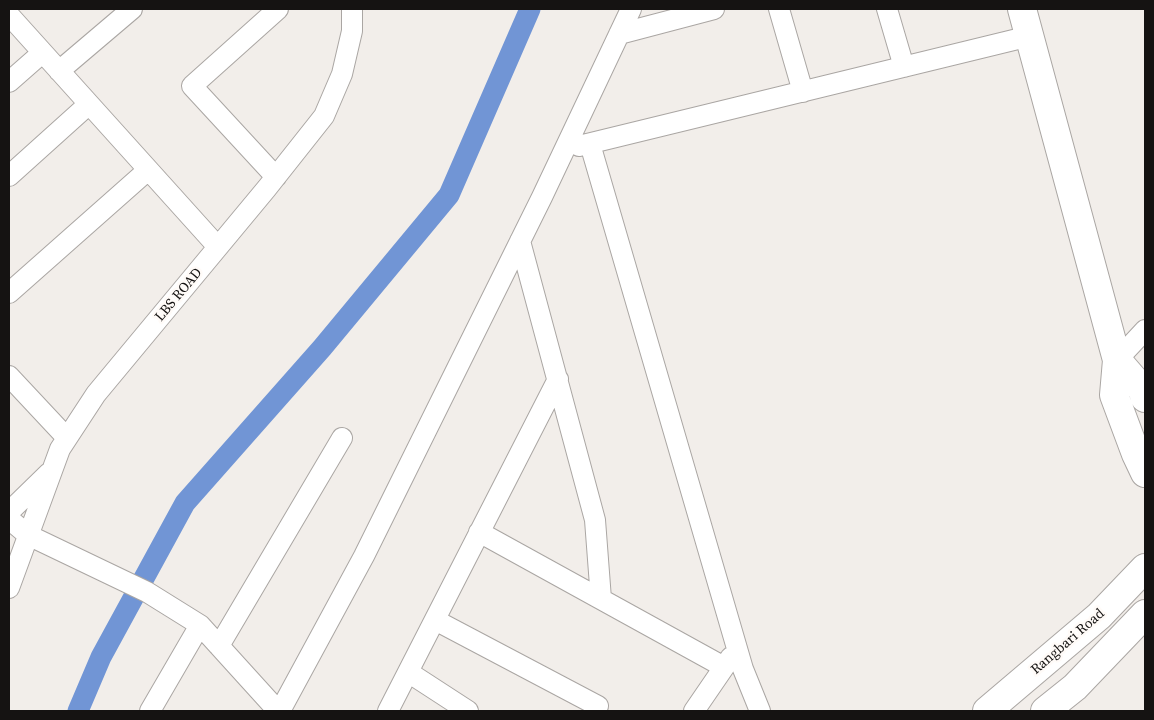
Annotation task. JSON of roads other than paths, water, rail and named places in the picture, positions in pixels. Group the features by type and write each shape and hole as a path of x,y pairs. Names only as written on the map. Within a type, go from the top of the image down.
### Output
{"street":[{"path":"59,71 132,9"},
{"path":"276,178 192,86 278,9"},
{"name":"LBS ROAD","path":"9,588 60,449 96,394 276,178 324,116 342,74 352,31 352,9"},
{"path":"9,519 28,535 146,592 200,624 275,710 364,556 520,241 631,9"},
{"path":"619,34 714,9"},
{"path":"779,9 803,92"},
{"path":"887,9 904,67"},
{"path":"1022,9 1117,360 1114,395 1145,473"},
{"path":"9,15 218,247"},
{"path":"564,150 1030,36"},
{"path":"9,82 42,53"},
{"path":"9,176 90,104"},
{"path":"590,144 743,669 760,711"},
{"path":"9,293 148,170"},
{"path":"520,241 595,520 602,599"},
{"path":"1117,360 1145,330"},
{"path":"1117,360 1142,389 1145,398"},
{"path":"9,376 67,438"},
{"path":"388,711 558,379"},
{"path":"219,646 342,438"},
{"path":"9,512 52,470"},
{"path":"479,532 724,666"},
{"name":"Rangbari Road","path":"987,711 1099,616 1145,568"},
{"path":"1046,711 1076,686 1145,614"},
{"path":"435,620 598,706 595,711"},
{"path":"150,711 200,624"},
{"path":"694,711 737,647"},
{"path":"408,672 468,711"}],"waterway":[{"path":"78,711 101,657 185,503 322,348 449,195 530,9"}]}
